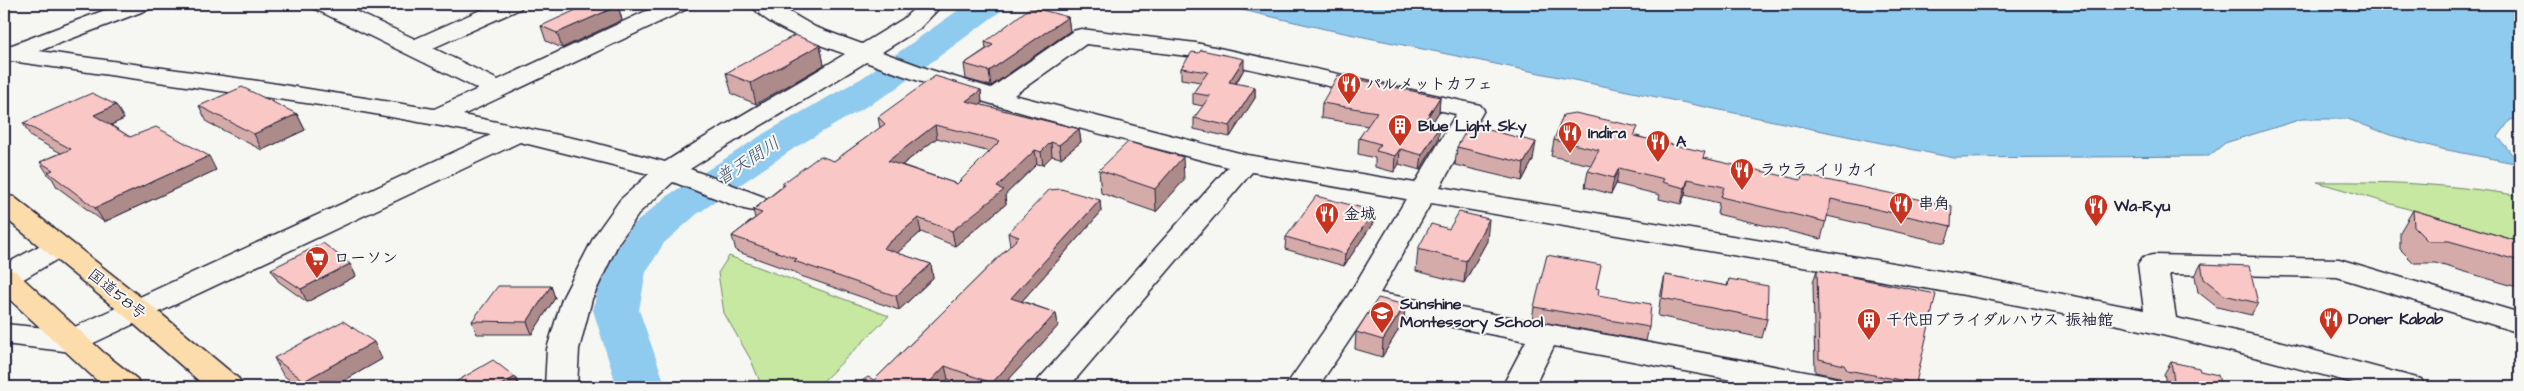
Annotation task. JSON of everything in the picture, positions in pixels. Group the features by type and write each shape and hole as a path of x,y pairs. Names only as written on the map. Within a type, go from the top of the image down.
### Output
{"highway":[{"name":"国道58号","path":"4,203 137,310 227,387"},
{"path":"4,277 72,341 125,387"}],"street":[{"path":"7,55 141,4"},
{"path":"323,4 498,89"},
{"path":"415,48 512,4"},
{"path":"438,118 679,4"},
{"path":"762,4 784,20 807,32 922,76 1246,163 1976,286 2267,348 2408,387"},
{"path":"561,387 563,349 577,298 605,240 630,206 736,128 866,56 911,24 932,4"},
{"path":"995,97 1080,36 1196,50 1471,110 1361,300 1301,387"},
{"path":"7,55 438,118 517,134 676,174 754,203"},
{"path":"4,334 72,341 517,134"},
{"path":"1051,387 1246,163"},
{"path":"4,267 58,247"},
{"path":"4,277 58,247"},
{"path":"2161,324 2154,264 2339,268 2520,323"},
{"path":"1361,300 1545,334 1737,379 1826,387"},
{"path":"1518,387 1545,334"}],"green space":[{"path":"2317,182 2419,184 2520,196 2520,242"},
{"path":"729,256 889,316 817,387 762,387 751,360 724,313 718,273"}],"water":[{"path":"1216,4 2290,4 2305,6 2326,4 2520,4 2520,119 2510,120 2498,137 2520,164 2442,149 2390,135 2348,119 2302,119 2225,143 2209,156 1954,158 1325,29"}],"building":[{"path":"589,4 617,4 618,6 557,33 541,26"},
{"path":"1031,7 1068,17 989,71 964,64 993,45 985,42"},
{"path":"795,35 820,45 751,83 726,73"},
{"path":"1201,50 1244,59 1229,82 1255,87 1230,126 1194,118 1210,96 1193,93 1208,72 1181,68 1192,52 1199,53"},
{"path":"1338,75 1440,97 1425,121 1440,125 1422,155 1400,149 1395,156 1376,151 1380,144 1359,138 1377,112 1322,103"},
{"path":"935,76 981,90 966,101 1079,129 1059,145 1051,142 1041,152 1035,150 997,187 1004,190 952,231 918,218 883,248 931,264 896,296 794,261 797,259 732,236 762,213 753,210 785,185 782,184 820,156 834,161 885,124 878,117","holes":["935,125 1000,141 957,184 888,161"]},
{"path":"242,87 297,114 254,134 199,106"},
{"path":"92,93 116,105 94,115 130,137 156,127 209,156 95,208 48,172 53,170 40,162 71,149 23,123"},
{"path":"1575,113 1638,127 1634,136 1705,152 1703,158 1801,180 1802,175 1952,206 1951,226 1831,199 1826,222 1721,197 1724,187 1688,179 1685,188 1662,182 1664,179 1619,168 1614,178 1588,171 1599,150 1554,140 1563,115"},
{"path":"1477,127 1536,142 1524,163 1457,147 1467,129"},
{"path":"1128,142 1183,157 1155,189 1099,170"},
{"path":"1061,189 1100,200 1011,298 1056,313 992,383 945,366 925,387 854,387 868,377 874,380 1019,237 1008,233 1049,190"},
{"path":"1316,196 1374,211 1345,254 1286,237"},
{"path":"2413,210 2520,242 2520,261 2449,241 2428,241 2414,227"},
{"path":"1459,212 1489,219 1466,261 1418,249 1431,224 1449,229"},
{"path":"323,243 350,264 301,289 271,269"},
{"path":"1547,255 1601,265 1596,288 1599,289 1598,295 1651,304 1649,327 1534,307"},
{"path":"2201,264 2249,266 2258,303 2224,295 2204,279"},
{"name":"千代田ブライダルハウス 振袖館","path":"1817,270 1936,294 1916,383 1847,370 1844,365 1819,359"},
{"path":"1665,275 1728,286 1729,279 1768,286 1767,319 1662,298"},
{"path":"498,286 551,286 527,322 472,321"},
{"path":"1378,298 1405,305 1383,340 1356,332"},
{"path":"343,321 374,342 304,381 274,358"},
{"path":"493,360 515,377 497,387 447,387"},
{"path":"2171,362 2199,368 2200,371 2218,375 2221,387 2175,386"}],"waterway":[{"name":"普天間川","path":"641,387 616,310 624,272 647,235 682,205 782,139 875,86 989,4"}],"place":[{"name":"パルメットカフェ","path":"1349,105"},
{"name":"Blue Light Sky","path":"1400,147"},
{"name":"Indira","path":"1570,154"},
{"name":"A","path":"1658,163"},
{"name":"ラウラ イリカイ","path":"1742,191"},
{"name":"串角","path":"1901,225"},
{"name":"Wa-Ryu","path":"2096,227"},
{"name":"金城","path":"1327,235"},
{"name":"ローソン","path":"317,279"},
{"name":"Sunshine Montessory School","path":"1382,334"},
{"name":"Doner Kabab","path":"2331,340"},
{"name":"千代田ブライダルハウス 振袖館","path":"1869,341"}]}
